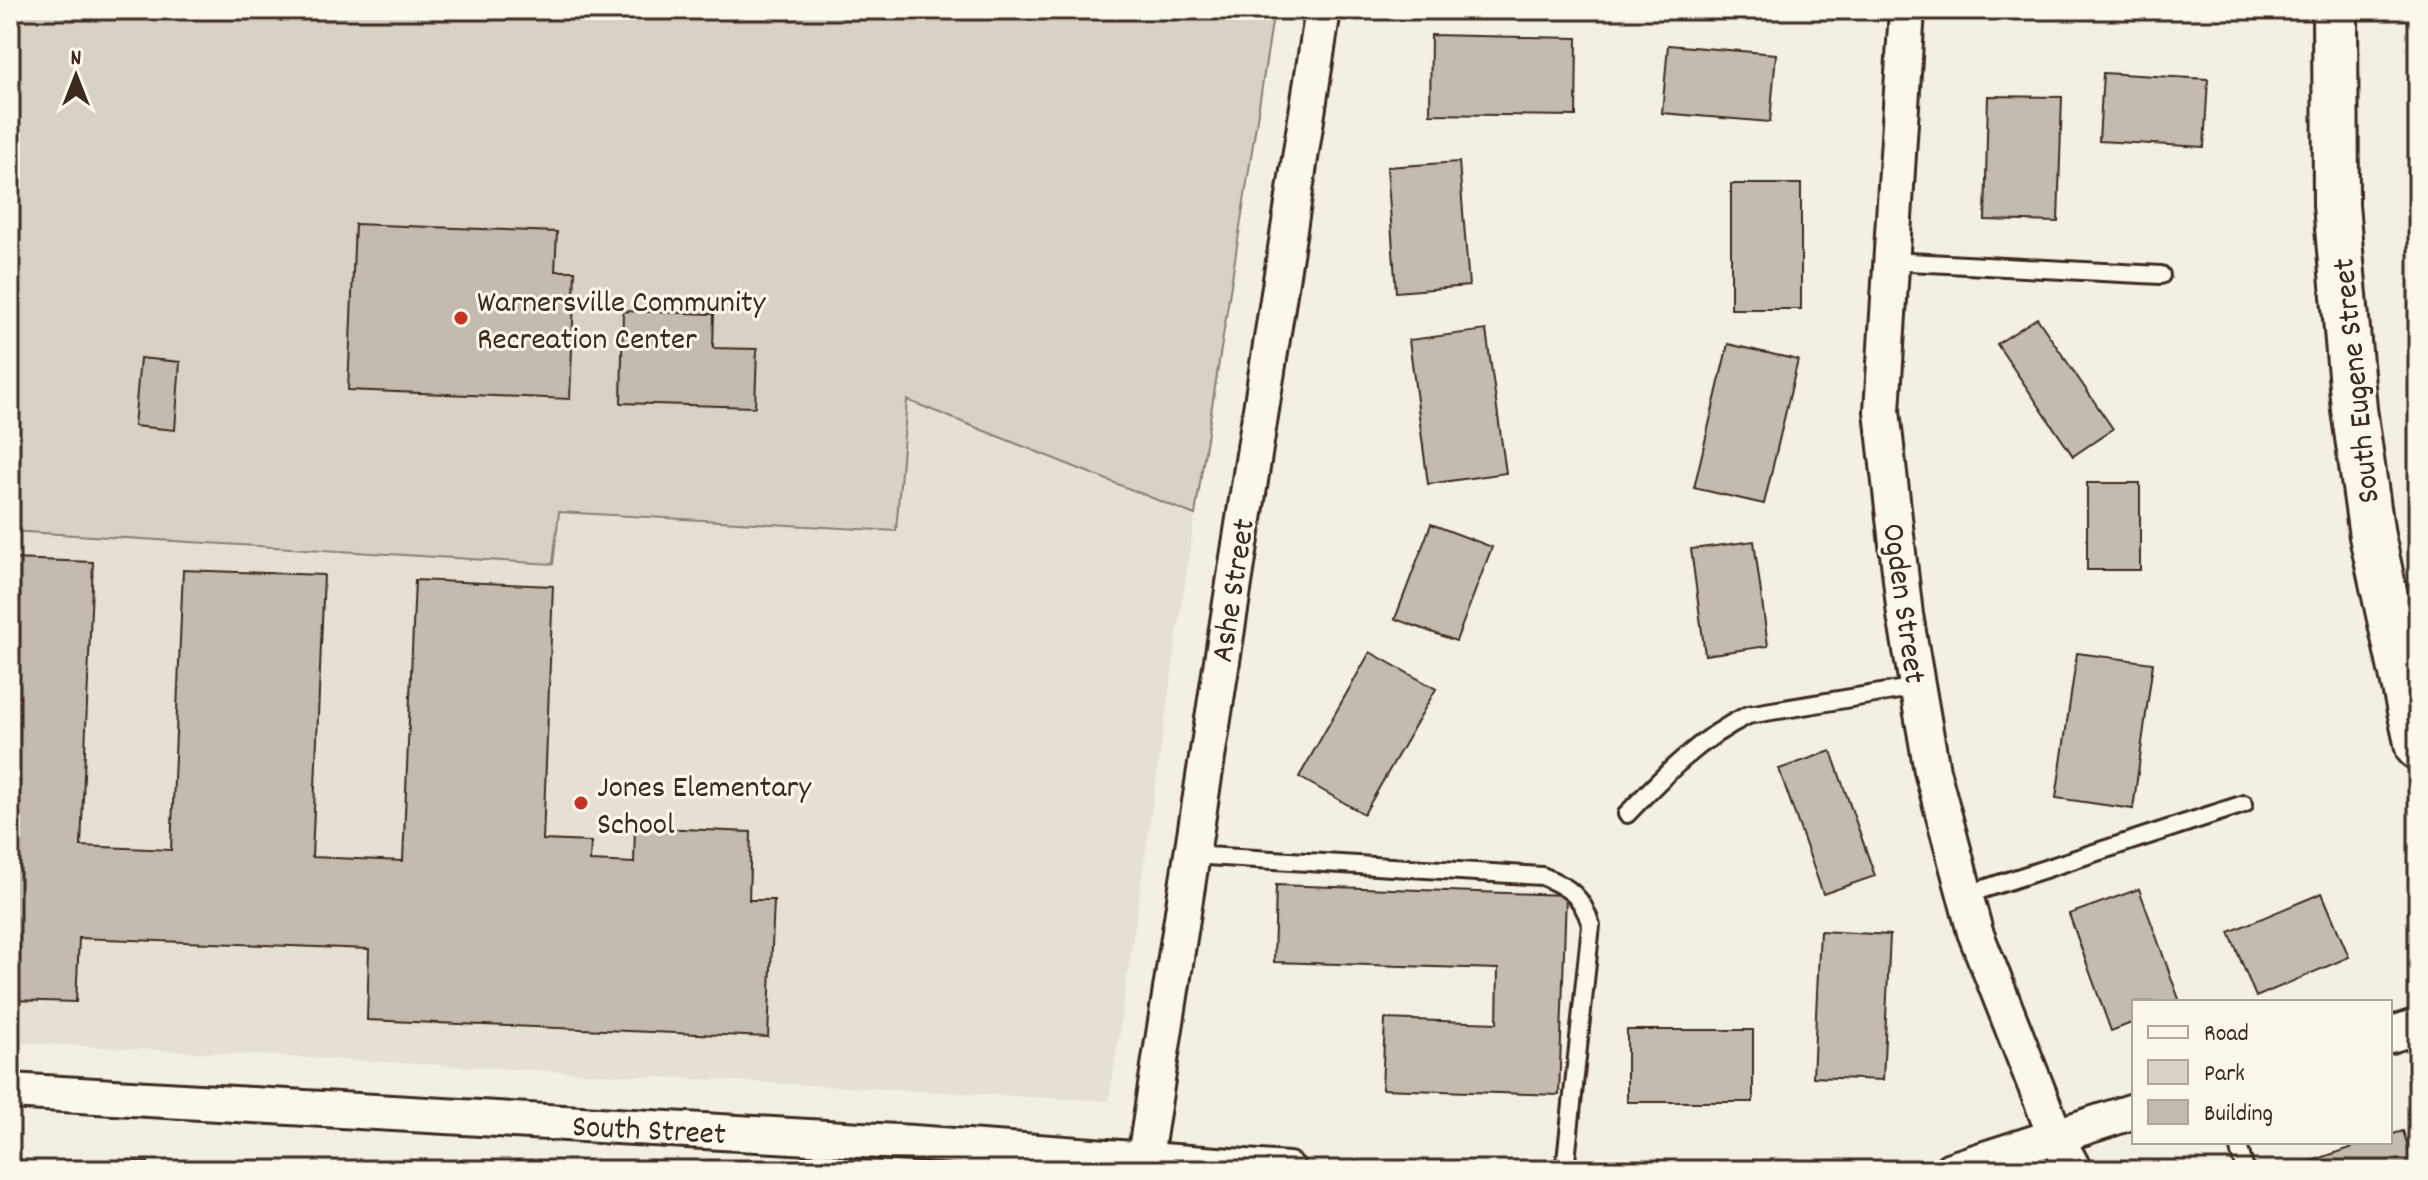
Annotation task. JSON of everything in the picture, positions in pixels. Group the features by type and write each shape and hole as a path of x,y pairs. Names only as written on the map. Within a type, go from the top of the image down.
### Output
{"main road":[{"name":"South Eugene Street","path":"2335,10 2336,205 2354,409 2372,536 2418,747"}],"street":[{"name":"Ashe Street","path":"1143,1164 1323,10"},
{"name":"Ogden Street","path":"1907,10 1882,411 1905,615 1932,771 1975,932 2055,1135 2074,1170"},
{"path":"2392,1034 2418,1026"},
{"name":"South Street","path":"10,1091 1143,1164 1288,1170"},
{"path":"1951,1170 2132,1112"}],"lane":[{"path":"1890,261 2161,275"},
{"path":"1627,814 1675,763 1723,727 1748,715 1917,687"},
{"path":"1965,895 2244,804"},
{"path":"1190,855 1542,876 1566,886 1584,902 1591,925 1565,1170"},
{"path":"2238,1144 2245,1170"}],"shaded area":[{"name":"Jones Elementary School","path":"907,400 1195,515 1109,1101 10,1042 10,531 553,564 558,512 895,531"}],"green space":[{"path":"10,10 1274,10 1195,515 907,400 896,531 559,512 553,564 10,531"}],"building":[{"path":"1431,35 1577,38 1576,116 1430,114"},
{"path":"1668,45 1776,54 1770,122 1662,113"},
{"path":"2103,73 2208,79 2204,147 2099,141"},
{"path":"1988,96 2062,97 2058,222 1985,220"},
{"path":"1459,162 1469,286 1396,292 1387,167"},
{"path":"1731,184 1801,184 1801,309 1731,309"},
{"path":"355,224 557,232 555,271 575,271 570,399 348,390"},
{"path":"623,311 714,314 713,348 757,349 755,407 621,403"},
{"path":"2037,318 2113,429 2073,456 1997,344"},
{"path":"1486,330 1506,473 1428,484 1409,340"},
{"path":"1728,344 1798,360 1764,504 1694,488"},
{"path":"140,358 180,362 175,430 134,426"},
{"path":"2087,483 2140,483 2140,570 2087,570"},
{"path":"1431,524 1492,547 1456,641 1395,619"},
{"path":"1754,541 1768,646 1705,655 1691,549"},
{"path":"10,559 93,562 81,846 171,850 183,570 324,575 312,857 403,861 415,580 553,586 543,840 591,842 590,861 634,863 635,827 751,832 749,900 774,900 768,1037 367,1020 369,949 79,938 76,1002 10,1000"},
{"path":"1370,652 1436,689 1364,814 1299,777"},
{"path":"2077,653 2153,663 2133,809 2056,798"},
{"path":"1831,751 1875,876 1823,894 1779,769"},
{"path":"1276,885 1566,895 1559,1095 1382,1089 1385,1019 1497,1023 1498,969 1274,962"},
{"path":"2139,889 2179,1000 2132,1000 2132,1023 2111,1031 2069,914"},
{"path":"2322,893 2349,957 2256,997 2229,932"},
{"path":"1820,931 1890,935 1883,1080 1813,1077"},
{"path":"1627,1030 1753,1030 1753,1102 1627,1102"},
{"path":"2403,1131 2416,1170 2285,1170 2362,1144 2392,1144 2392,1134"},
{"path":"85,1162 148,1162 148,1170 85,1170"}],"place":[{"name":"Warnersville Community Recreation Center","path":"461,318"},
{"name":"Jones Elementary School","path":"581,803"}]}
